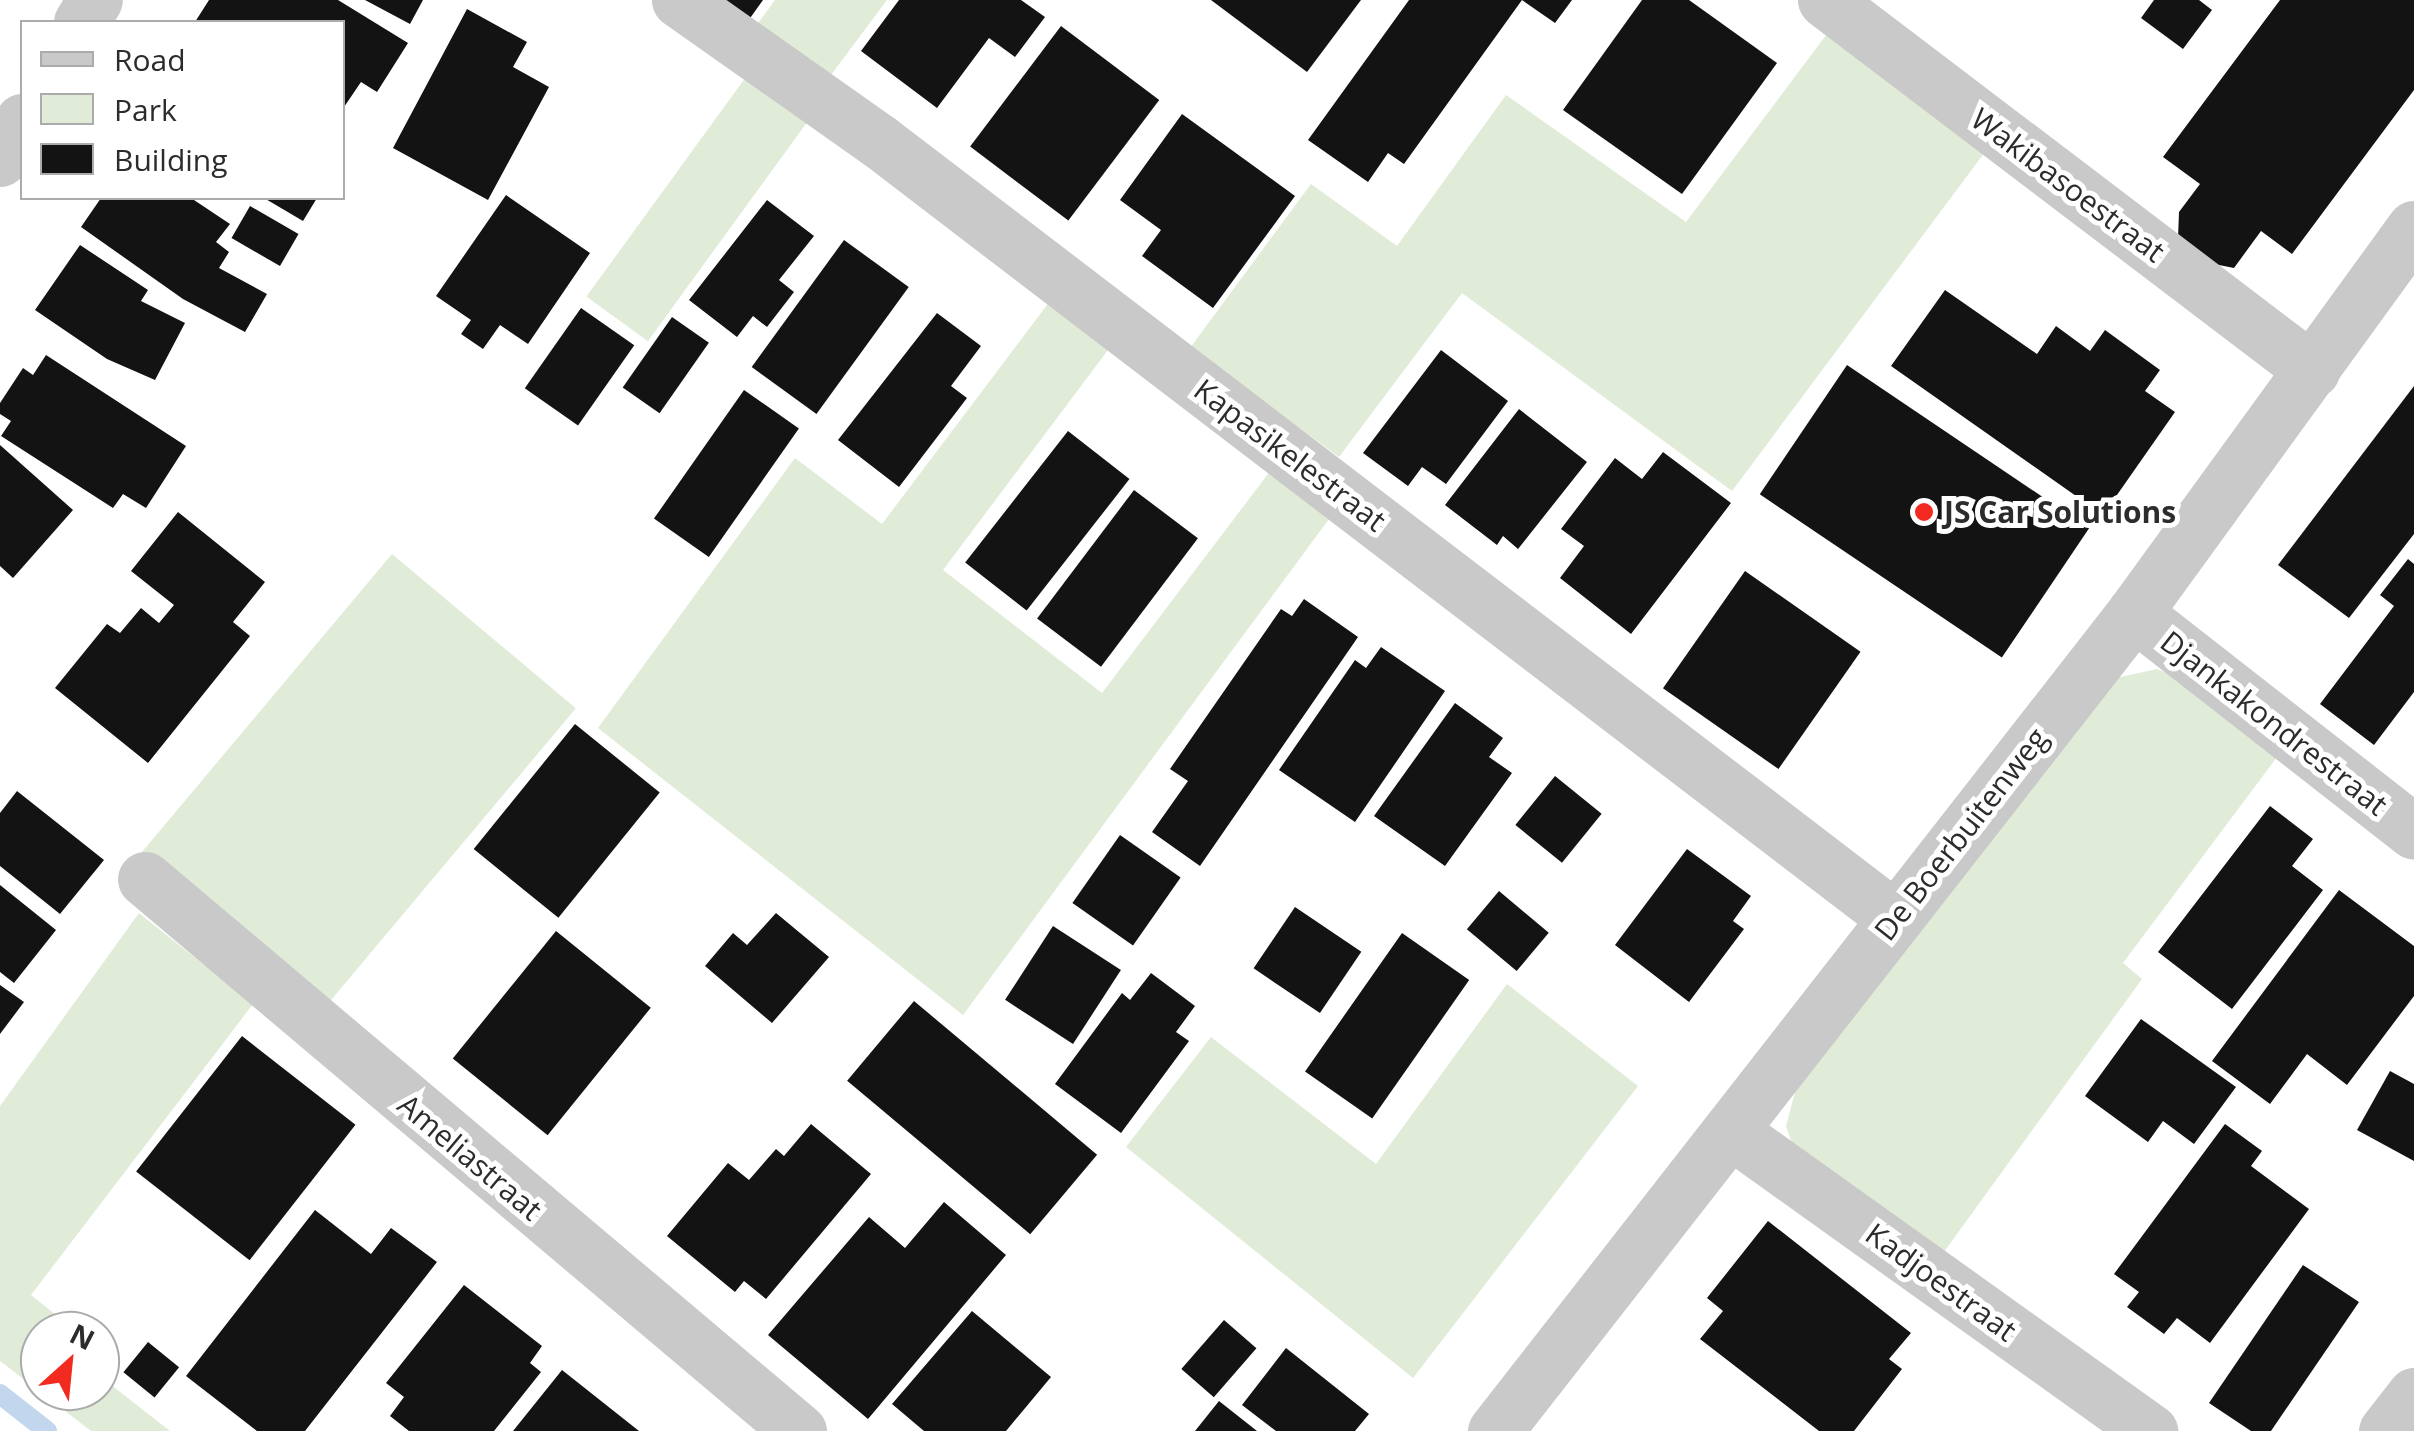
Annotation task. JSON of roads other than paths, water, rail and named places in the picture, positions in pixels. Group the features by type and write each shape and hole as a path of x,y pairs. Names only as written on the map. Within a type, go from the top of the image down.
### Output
{"street":[{"name":"Kapasikelestraat","path":"679,0 895,153 1895,918"},
{"name":"Wakibasoestraat","path":"1825,0 2312,370"},
{"path":"0,159 20,124"},
{"name":"De Boerbuitenweg","path":"1496,1431 2134,613 2414,228"},
{"name":"Djankakondrestraat","path":"2134,613 2414,832"},
{"name":"Ameliastraat","path":"145,879 800,1431"},
{"name":"Kadjoestraat","path":"1732,1133 2150,1431"},
{"path":"2386,1431 2414,1395"}],"waterway":[{"path":"0,1394 47,1431"}],"place":[{"name":"JS Car Solutions","path":"1924,512"}]}
